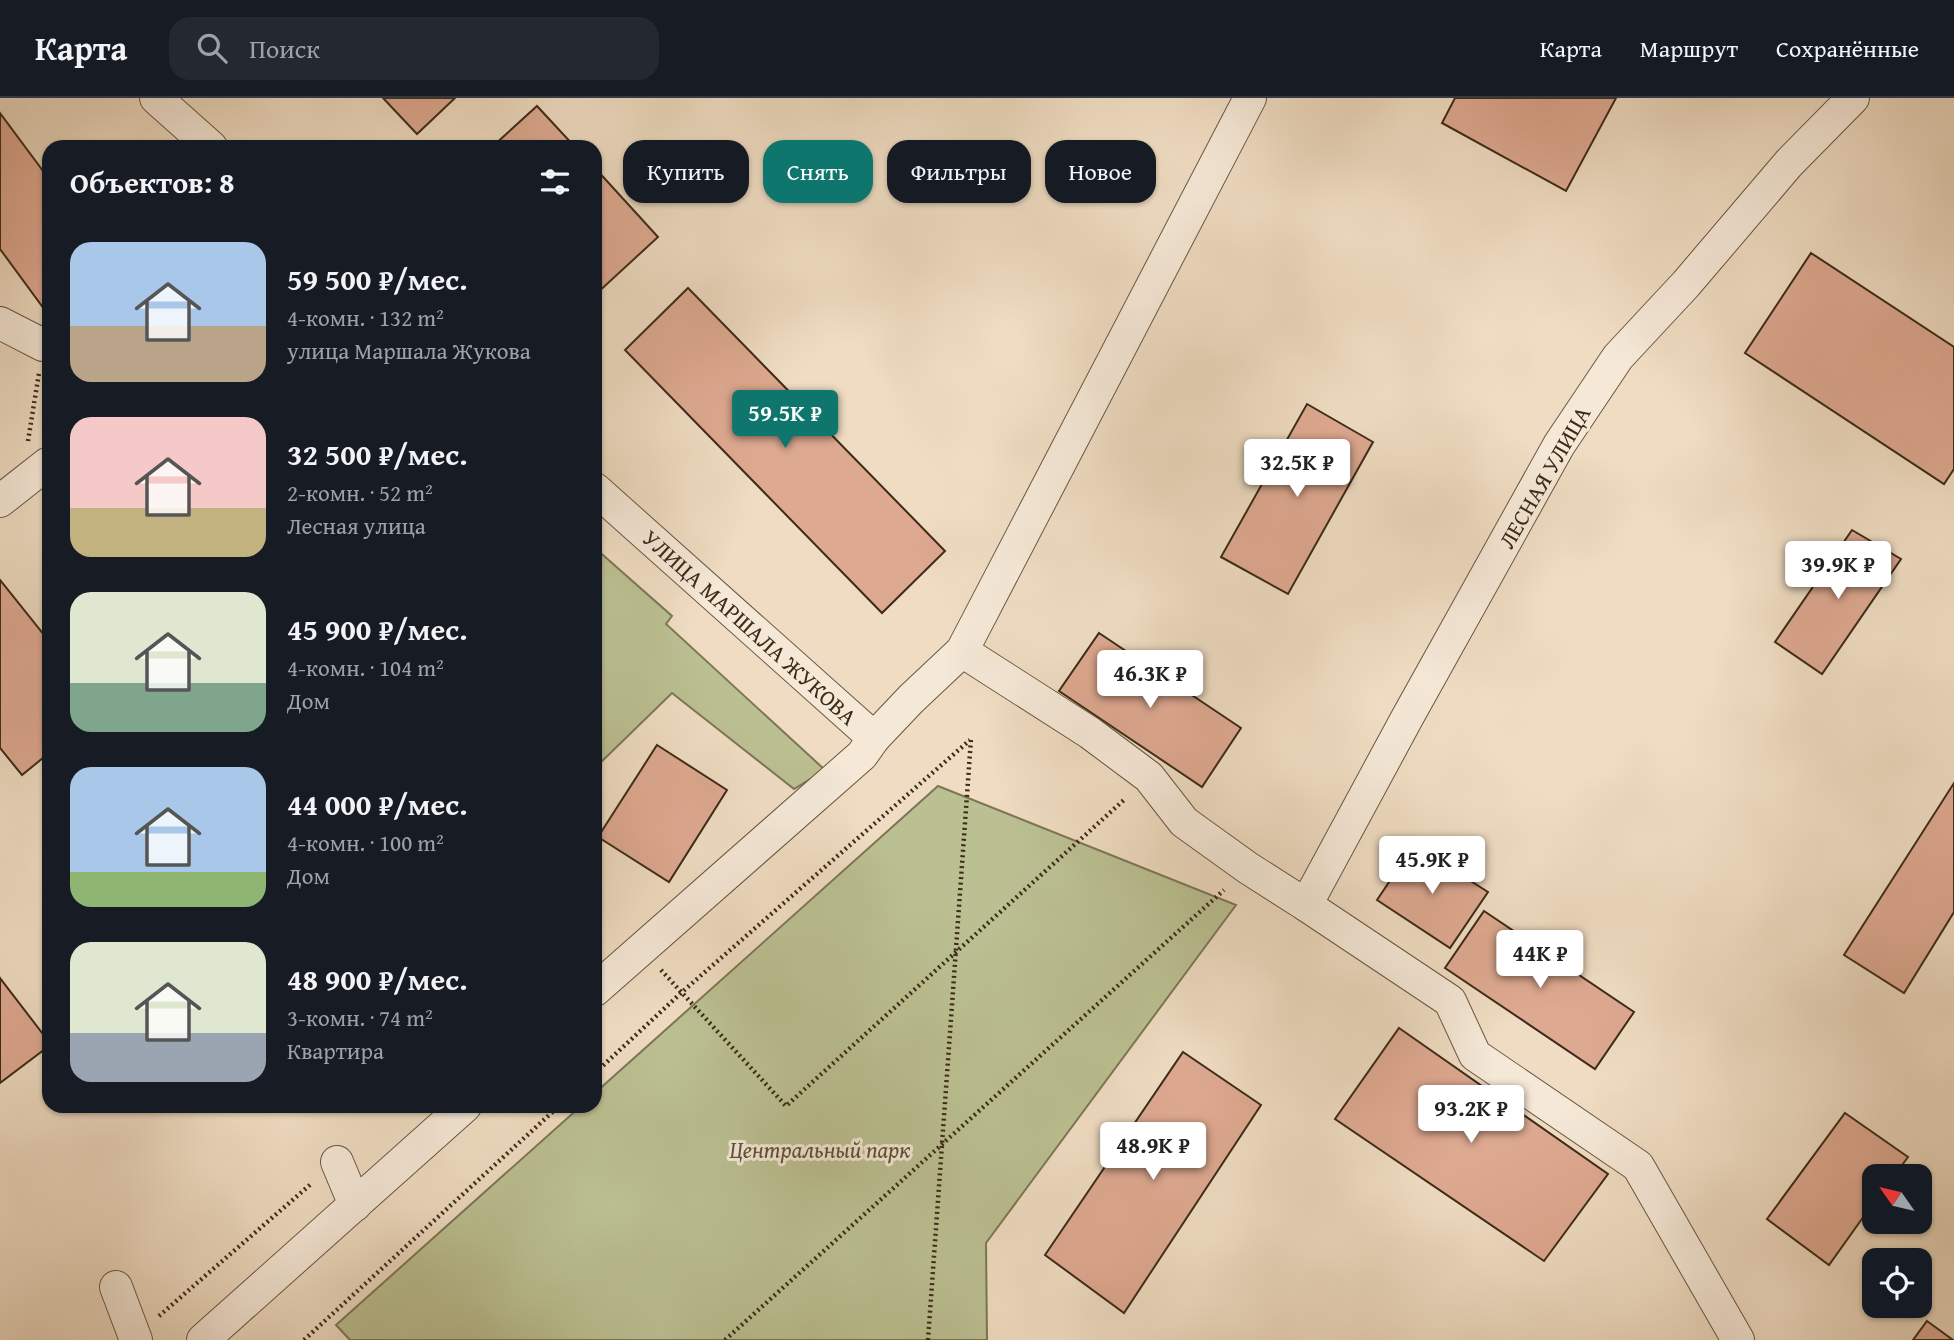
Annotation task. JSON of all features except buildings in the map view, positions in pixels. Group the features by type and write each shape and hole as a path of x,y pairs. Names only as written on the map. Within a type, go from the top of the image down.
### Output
{"street":[{"path":"156,98 203,140"},
{"path":"874,738 962,651 1250,98"},
{"name":"ЛЕСНАЯ УЛИЦА","path":"1306,905 1559,445 1618,357 1686,284 1789,163 1853,98"},
{"path":"0,323 42,340"},
{"path":"10,493 42,468"},
{"name":"УЛИЦА МАРШАЛА ЖУКОВА","path":"602,495 874,738 862,755 602,984"},
{"path":"962,651 1090,733 1149,777 1184,822 1248,868 1450,1002 1475,1055 1638,1166 1738,1340"},
{"path":"203,1340 458,1113"},
{"path":"337,1162 355,1205"},
{"path":"116,1287 136,1338"}],"path":[{"path":"10,493 42,359"},
{"path":"602,1066 681,993 971,739 928,1340"},
{"path":"642,948 786,1106 1149,777"},
{"path":"724,1340 1248,868"},
{"path":"304,1340 551,1113"},
{"path":"136,1338 312,1184"}],"green space":[{"path":"602,554 672,616 666,624 825,770 794,789 672,693 602,761"},
{"name":"Центральный парк","path":"938,786 1236,905 986,1243 987,1340 350,1340 336,1325 573,1113 602,1113 602,1087"}]}
